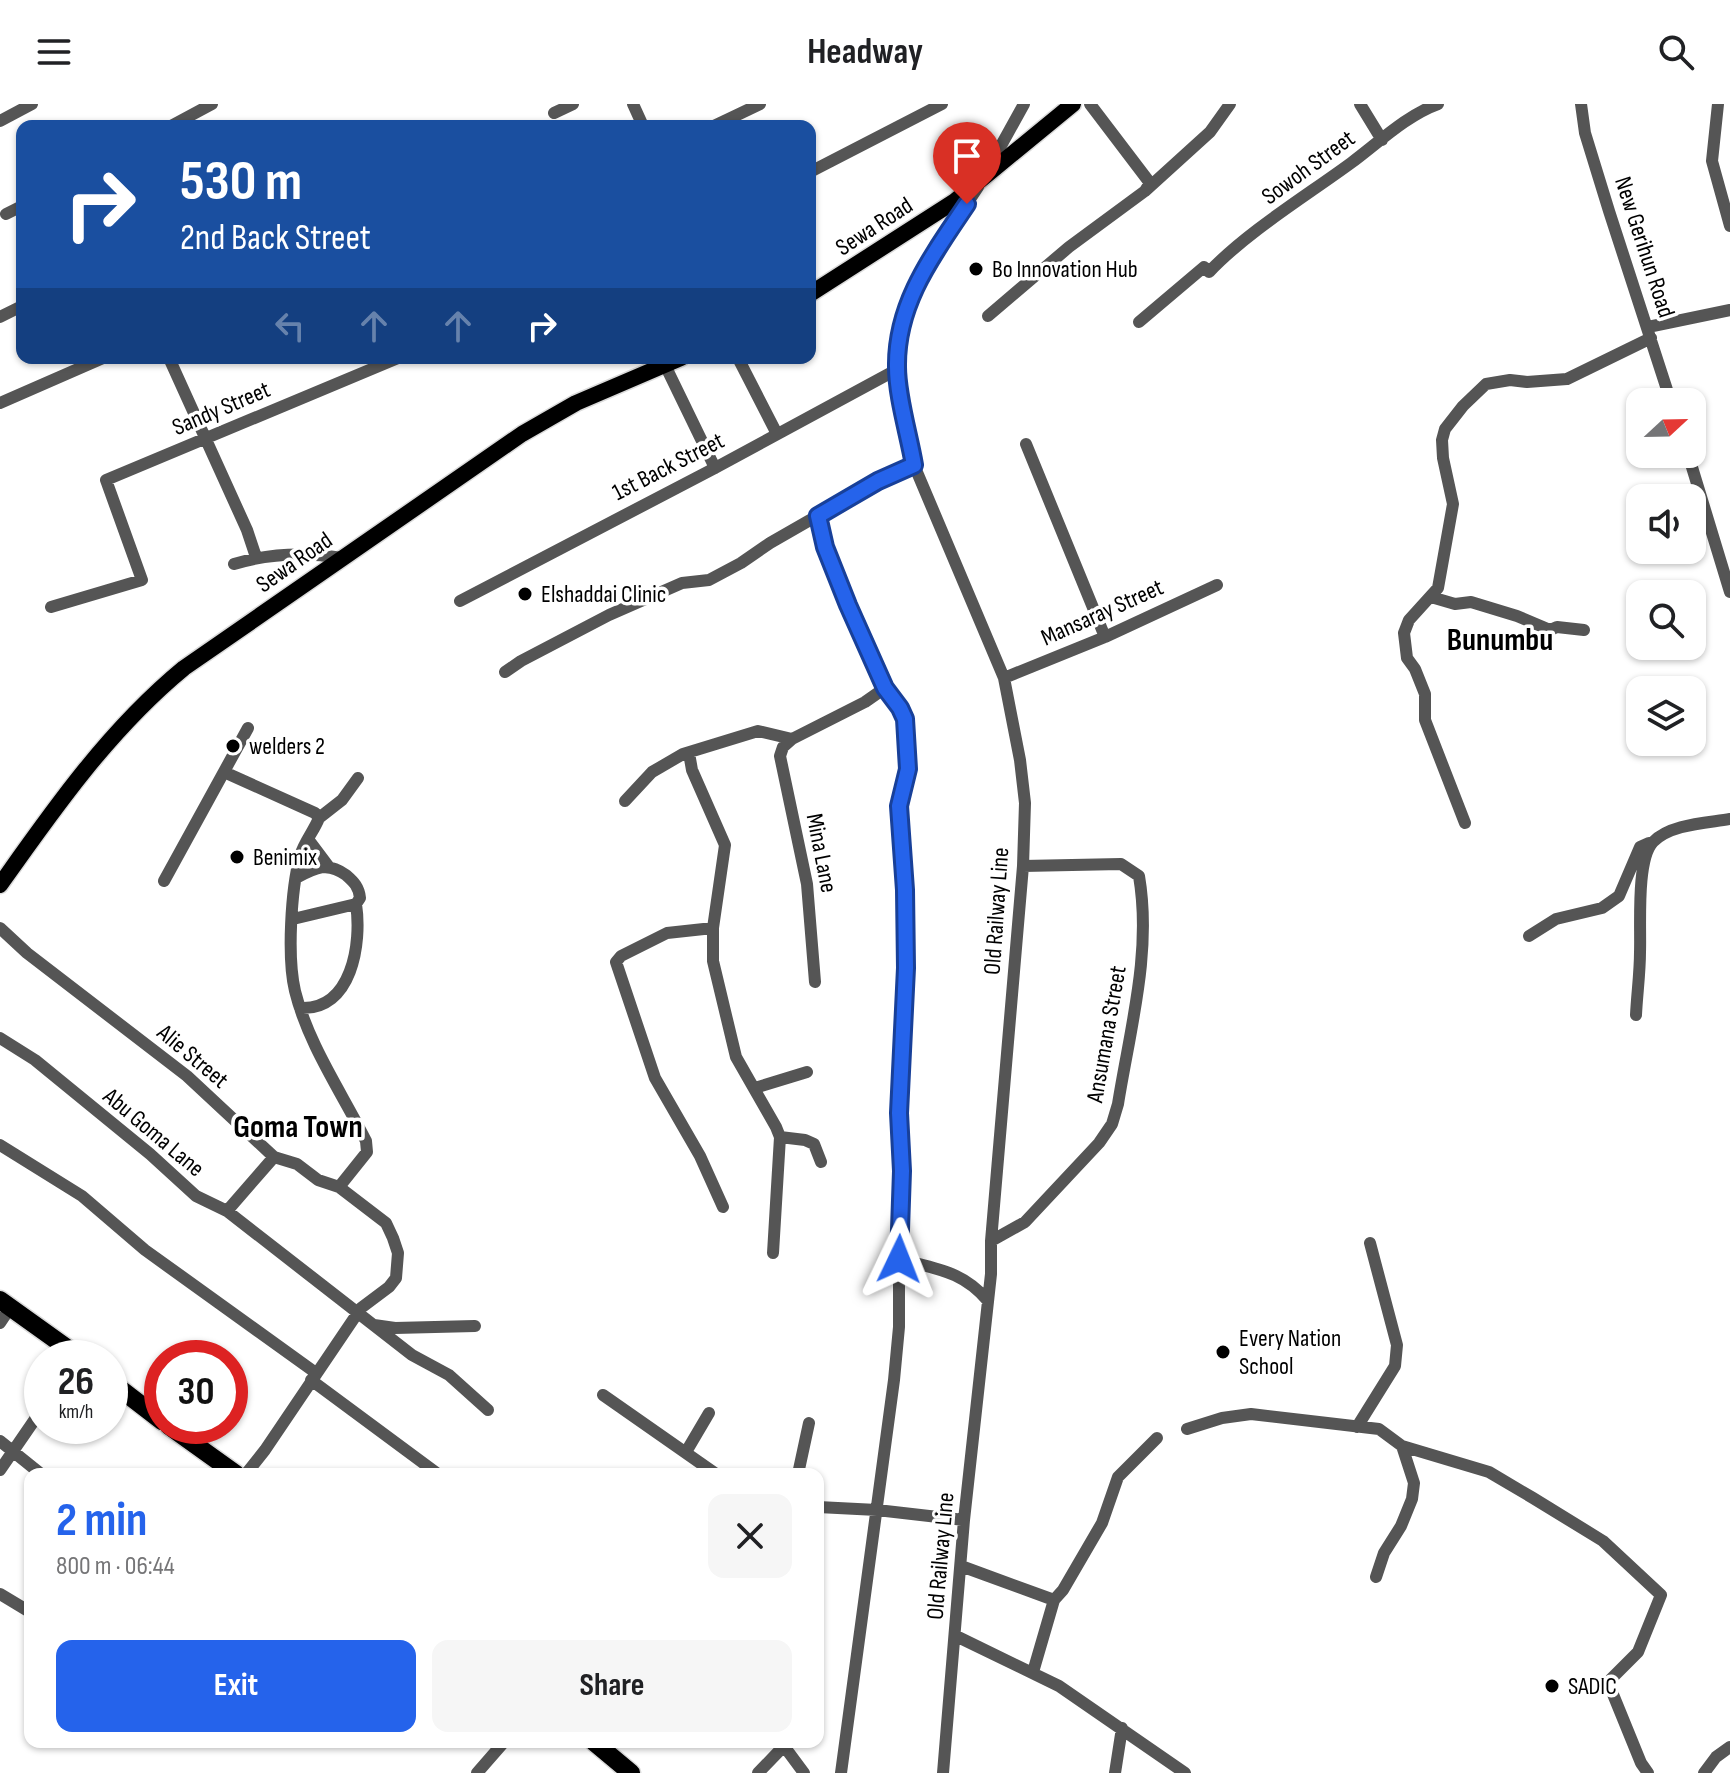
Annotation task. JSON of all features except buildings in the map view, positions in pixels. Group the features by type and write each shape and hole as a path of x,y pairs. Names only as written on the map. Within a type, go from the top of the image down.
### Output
{"highway":[{"path":"3,1311 50,1340"},
{"path":"128,1395 144,1407"},
{"path":"194,1444 228,1468"},
{"path":"601,1748 631,1773"}],"main road":[{"name":"Sewa Road","path":"816,290 912,231 982,180 1073,104"},
{"name":"Sewa Road","path":"0,885 87,767 133,712 184,668 532,428 604,390 665,365"}],"street":[{"path":"0,121 32,104"},
{"path":"182,120 212,104"},
{"path":"554,113 573,104"},
{"path":"727,120 760,104"},
{"path":"816,169 942,104"},
{"name":"Old Railway Line","path":"943,1773 964,1520 988,1301 1023,866 1023,789 1004,678 914,465 896,370 899,329 920,275 982,180 1024,104"},
{"path":"1090,104 1150,183 1145,191"},
{"path":"988,316 1069,247 1145,191 1210,132 1230,104"},
{"path":"1360,104 1382,140"},
{"name":"New Gerihun Road","path":"1581,104 1585,133 1667,388"},
{"path":"1718,104 1712,161 1730,226"},
{"name":"Sowoh Street","path":"1139,322 1204,267 1209,272 1230,252 1434,105"},
{"path":"1715,176 1730,176"},
{"path":"6,214 16,209"},
{"path":"1465,823 1425,720 1425,694 1407,658 1404,633 1409,620 1438,588 1453,504 1443,458 1445,429 1486,384 1510,380 1567,379 1649,332 1730,310"},
{"path":"0,403 89,364"},
{"path":"172,364 247,530 256,557"},
{"name":"Sandy Street","path":"51,607 142,580 106,480 384,364"},
{"path":"741,364 777,434"},
{"path":"665,365 715,468"},
{"name":"1st Back Street","path":"460,601 896,370"},
{"path":"1026,444 1105,637"},
{"path":"505,672 609,615 682,583 709,580 878,481 914,465"},
{"path":"1693,468 1727,572 1730,592"},
{"path":"818,516 825,547 885,688 903,713 908,769 899,806 906,968 899,1113 902,1171 899,1327 841,1773"},
{"path":"234,564 256,557 309,553 342,558"},
{"name":"Mansaray Street","path":"1004,678 1105,637 1217,585"},
{"path":"1431,597 1455,604 1471,602 1550,630 1557,627 1584,630"},
{"path":"625,801 652,772 683,754 758,731 792,739 865,702 885,688"},
{"path":"164,881 248,728"},
{"name":"Mina Lane","path":"792,739 783,747 780,756 807,884 815,982"},
{"path":"689,753 692,770 725,845 713,928 713,961 736,1057 780,1137 773,1253"},
{"path":"224,772 315,813 319,818"},
{"path":"339,1187 367,1152 366,1141 320,1054 300,1008 294,989 293,919 301,854 319,818 342,800 358,778"},
{"path":"1529,936 1556,919 1602,908 1619,896 1640,847 1662,835 1730,819"},
{"path":"1636,1015 1640,894 1646,854 1652,843 1662,835"},
{"path":"308,839 329,867"},
{"name":"Ansumana Street","path":"991,1241 1025,1222 1099,1143 1112,1124 1118,1104 1144,943 1144,906 1139,876 1121,864 1023,866"},
{"path":"296,878 315,868 336,867 354,881 360,891 356,904 358,931 350,972 336,995 326,1004 311,1009 300,1008"},
{"path":"293,919 356,904"},
{"name":"Alie Street","path":"0,928 39,962 187,1076 274,1157 297,1164 318,1180 339,1187 386,1223 398,1253 396,1278 356,1314 251,1468"},
{"path":"713,928 667,933 621,956 616,962 655,1078 700,1156 723,1207"},
{"name":"Abu Goma Lane","path":"0,1038 35,1060 150,1154 196,1196 227,1211 370,1325 412,1355 449,1375 488,1410"},
{"path":"755,1088 807,1072"},
{"path":"780,1137 814,1144 821,1162"},
{"path":"0,1145 82,1196 145,1250 430,1468"},
{"path":"227,1211 274,1157"},
{"path":"1357,1427 1395,1366 1397,1345 1370,1243"},
{"path":"899,1259 948,1271 972,1283 988,1301"},
{"path":"370,1325 395,1328 475,1326"},
{"path":"603,1395 708,1468"},
{"path":"686,1452 709,1413"},
{"path":"1187,1429 1222,1418 1251,1414 1379,1429 1402,1446 1489,1472 1603,1541 1661,1595 1638,1652 1608,1682 1648,1773"},
{"path":"799,1468 809,1423"},
{"path":"0,1470 24,1434"},
{"path":"1033,1672 1054,1600 1102,1523 1118,1477 1157,1438"},
{"path":"0,1441 33,1468"},
{"path":"1376,1577 1384,1553 1401,1526 1412,1499 1414,1483 1402,1446"},
{"path":"824,1507 964,1520"},
{"path":"961,1566 1054,1600"},
{"path":"0,1594 24,1608"},
{"path":"956,1636 1059,1686 1185,1773"},
{"path":"1115,1773 1122,1728"},
{"path":"1704,1773 1716,1757 1730,1747"},
{"path":"477,1773 499,1748"},
{"path":"758,1773 779,1748"},
{"path":"784,1748 804,1773"}],"place":[{"name":"Bo Innovation Hub","path":"976,269"},
{"name":"Elshaddai Clinic","path":"525,594"},
{"name":"welders 2","path":"233,746"},
{"name":"Benimix","path":"237,857"},
{"name":"Every Nation School","path":"1223,1352"},
{"name":"SADIC","path":"1552,1686"}],"district":[{"name":"Bunumbu","path":"1500,639"},
{"name":"Goma Town","path":"298,1126"}],"route":[{"path":"899,1259 902,1171 899,1113 906,968 899,806 908,769 905,719 885,688 848,605 825,547 818,516 878,481 914,465 896,370 899,329 920,275 967,204"}]}
